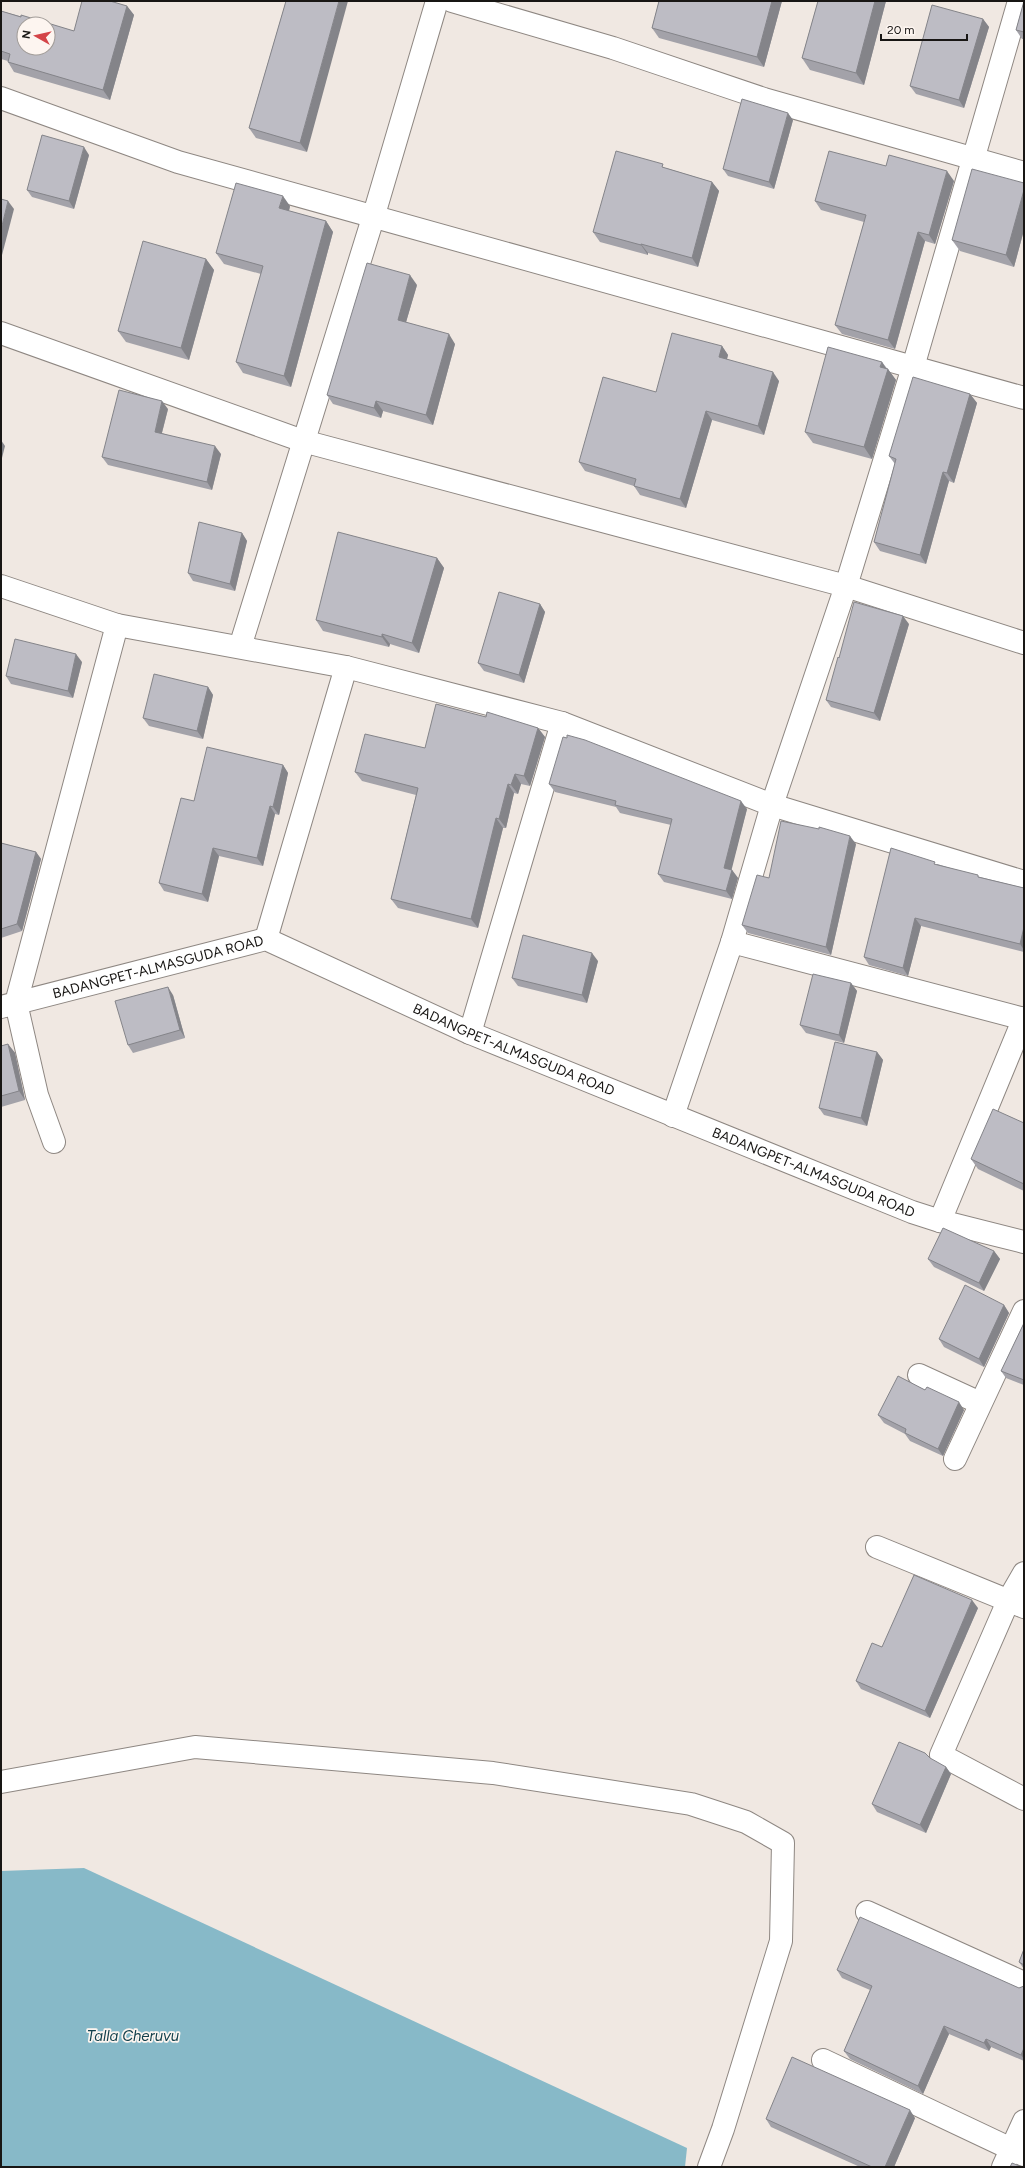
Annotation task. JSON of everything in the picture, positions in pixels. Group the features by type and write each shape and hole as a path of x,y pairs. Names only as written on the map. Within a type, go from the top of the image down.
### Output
{"street":[{"path":"240,647 373,218 438,1"},
{"path":"452,1 613,48 764,99 1024,172"},
{"path":"673,1116 732,942 772,806 846,586 913,367 1019,1"},
{"path":"1,98 178,162 373,218 1024,398"},
{"path":"1,333 303,440 846,586 1024,644"},
{"path":"1,586 117,625 346,667 562,723 772,806 1024,882"},
{"path":"54,1142 37,1095 9,1005 117,625"},
{"path":"266,939 346,667"},
{"path":"470,1033 562,723"},
{"name":"BADANGPET-ALMASGUDA ROAD","path":"9,1005 266,939 470,1033 905,1209 940,1221 1024,1242"},
{"path":"732,942 1024,1019 940,1221"},
{"path":"955,1459 1024,1311"},
{"path":"919,1374 980,1403"},
{"path":"877,1546 1016,1603"},
{"path":"1024,1572 1016,1603 941,1755 1024,1799"},
{"path":"1,1782 195,1747 493,1772 691,1804 746,1822 783,1843 781,1941 724,2129 709,2167"},
{"path":"867,1912 1024,1983"},
{"path":"822,2060 1013,2157 1024,2121"}],"water":[{"name":"Talla Cheruvu","path":"84,1868 687,2148 685,2167 1,2167 1,1871"}],"building":[{"path":"82,1 110,1 127,6 103,90 8,62 10,54 1,51 1,11 18,16 16,16 16,56 56,56 56,26 74,31"},
{"path":"286,1 339,1 300,143 249,128"},
{"path":"659,1 772,1 757,57 652,28"},
{"path":"818,1 875,1 856,73 802,58"},
{"path":"1024,1 1024,32 1016,30"},
{"path":"932,5 983,19 959,100 910,86"},
{"path":"742,99 788,113 769,182 723,169"},
{"path":"42,135 84,147 69,201 27,190"},
{"path":"616,151 663,164 662,167 712,182 692,258 593,232"},
{"path":"829,151 886,166 889,155 947,171 929,235 918,232 888,340 835,325 866,215 815,201"},
{"path":"972,169 1024,183 1024,190 1006,255 952,240"},
{"path":"236,183 283,196 279,208 326,221 284,376 236,362 263,266 216,253"},
{"path":"1,199 8,201 1,230"},
{"path":"143,241 206,259 181,348 118,331"},
{"path":"367,263 410,275 398,320 449,334 426,415 376,401 374,408 327,395"},
{"path":"672,333 722,346 719,357 773,372 758,426 706,411 680,499 634,486 636,479 579,462 603,377 656,392"},
{"path":"828,347 882,362 880,367 888,369 864,447 805,432"},
{"path":"913,377 970,394 947,473 943,472 920,555 874,542 896,459 889,456"},
{"path":"119,390 162,401 155,432 215,446 207,482 102,457"},
{"path":"199,522 242,533 230,584 188,573"},
{"path":"338,532 437,558 412,643 382,634 382,637 316,620"},
{"path":"499,592 540,604 519,675 478,663"},
{"path":"854,602 903,616 874,713 826,700"},
{"path":"15,639 76,654 68,691 6,676"},
{"path":"154,674 208,687 197,731 143,718"},
{"path":"436,704 486,717 487,712 538,728 524,776 515,774 511,785 508,784 499,819 496,818 471,919 391,899 418,788 355,772 365,734 425,748"},
{"path":"567,735 585,740 741,801 724,868 732,870 726,891 658,874 672,819 615,805 616,801 549,784 563,737 567,738"},
{"path":"207,747 283,765 273,807 270,806 257,858 213,848 202,894 159,883 181,798 194,801"},
{"path":"781,821 819,829 819,827 850,836 826,947 742,925 757,875 769,878"},
{"path":"1,843 36,852 17,924 1,929"},
{"path":"891,848 935,862 934,864 978,875 978,877 1024,888 1024,927 1020,944 915,918 903,968 864,957"},
{"path":"523,935 592,953 582,995 512,978"},
{"path":"813,974 851,983 839,1035 800,1025"},
{"path":"168,987 180,1030 128,1045 115,1001"},
{"path":"835,1042 877,1052 861,1118 819,1108"},
{"path":"8,1044 19,1091 1,1096 1,1046"},
{"path":"993,1109 1024,1123 1024,1184 971,1159"},
{"path":"943,1228 994,1251 979,1283 928,1259"},
{"path":"965,1285 1004,1305 979,1359 939,1339"},
{"path":"1024,1323 1024,1380 1001,1371"},
{"path":"898,1376 925,1390 927,1387 959,1402 938,1449 905,1433 906,1429 878,1415"},
{"path":"914,1575 972,1600 925,1711 856,1681 872,1643 882,1647"},
{"path":"899,1742 925,1753 930,1758 946,1767 920,1825 872,1804"},
{"path":"860,1917 1019,1988 1024,1986 1024,2048 1021,2055 986,2039 984,2043 944,2026 918,2086 844,2051 872,1986 837,1970"},
{"path":"1024,1949 1024,1965 1019,1962"},
{"path":"792,2057 910,2110 885,2167 872,2167 766,2119"},
{"path":"1012,2163 1022,2167 1010,2167"}]}
